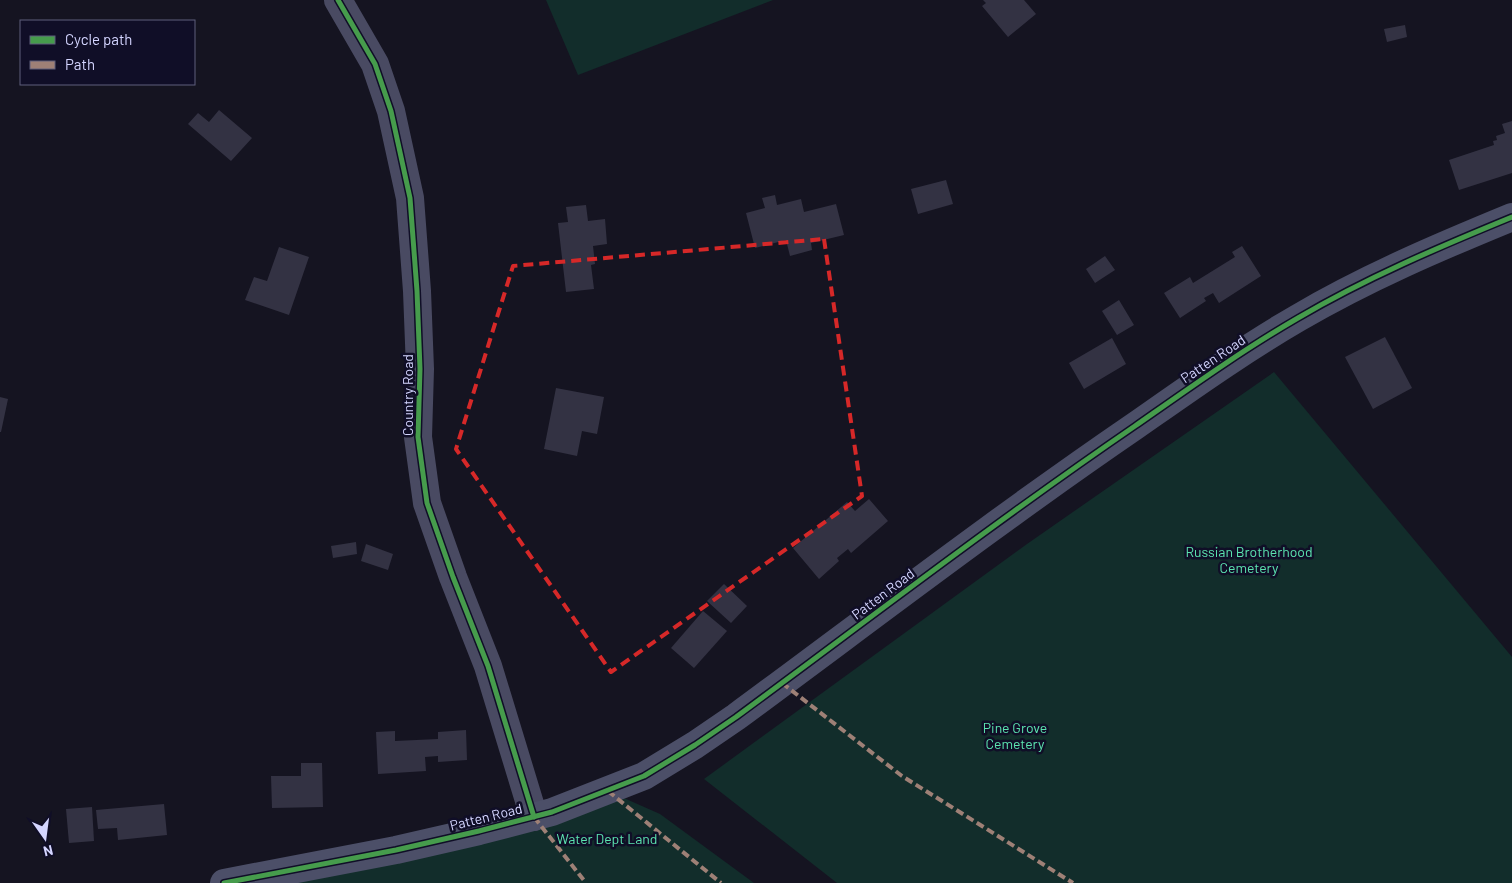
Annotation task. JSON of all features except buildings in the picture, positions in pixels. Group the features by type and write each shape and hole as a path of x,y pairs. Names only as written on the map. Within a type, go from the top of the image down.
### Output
{"street":[{"name":"Country Road","path":"338,0 376,64 391,111 410,198 417,290 420,369 418,437 427,503 453,577 488,666 534,817"},
{"name":"Patten Road","path":"224,883 396,850 534,817 552,812 644,776 695,745 852,632 1072,469 1253,345 1343,293 1438,248 1512,217"}],"highlighted area":[{"path":"824,239 862,496 611,672 456,449 513,266"}],"green space":[{"path":"546,0 773,0 578,75"},
{"path":"1274,372 1512,657 1512,883 837,883 704,779 1027,544"},
{"name":"Water Dept Land","path":"608,791 660,814 754,883 224,883"}],"marked path":[{"path":"782,683 902,776 1073,883"},
{"path":"608,791 721,883"},
{"path":"534,817 586,883"}],"cycle path":[{"path":"338,0 375,64 391,111 410,198 417,291 420,369 418,437 427,503 453,577 488,666 534,817"},
{"path":"224,883 396,850 479,831 552,812 644,776 736,717 1084,461 1256,344 1324,303 1376,276 1512,217"}],"park label":[{"name":"Russian Brotherhood Cemetery","path":"1249,560"},
{"name":"Pine Grove Cemetery","path":"1015,736"}]}
